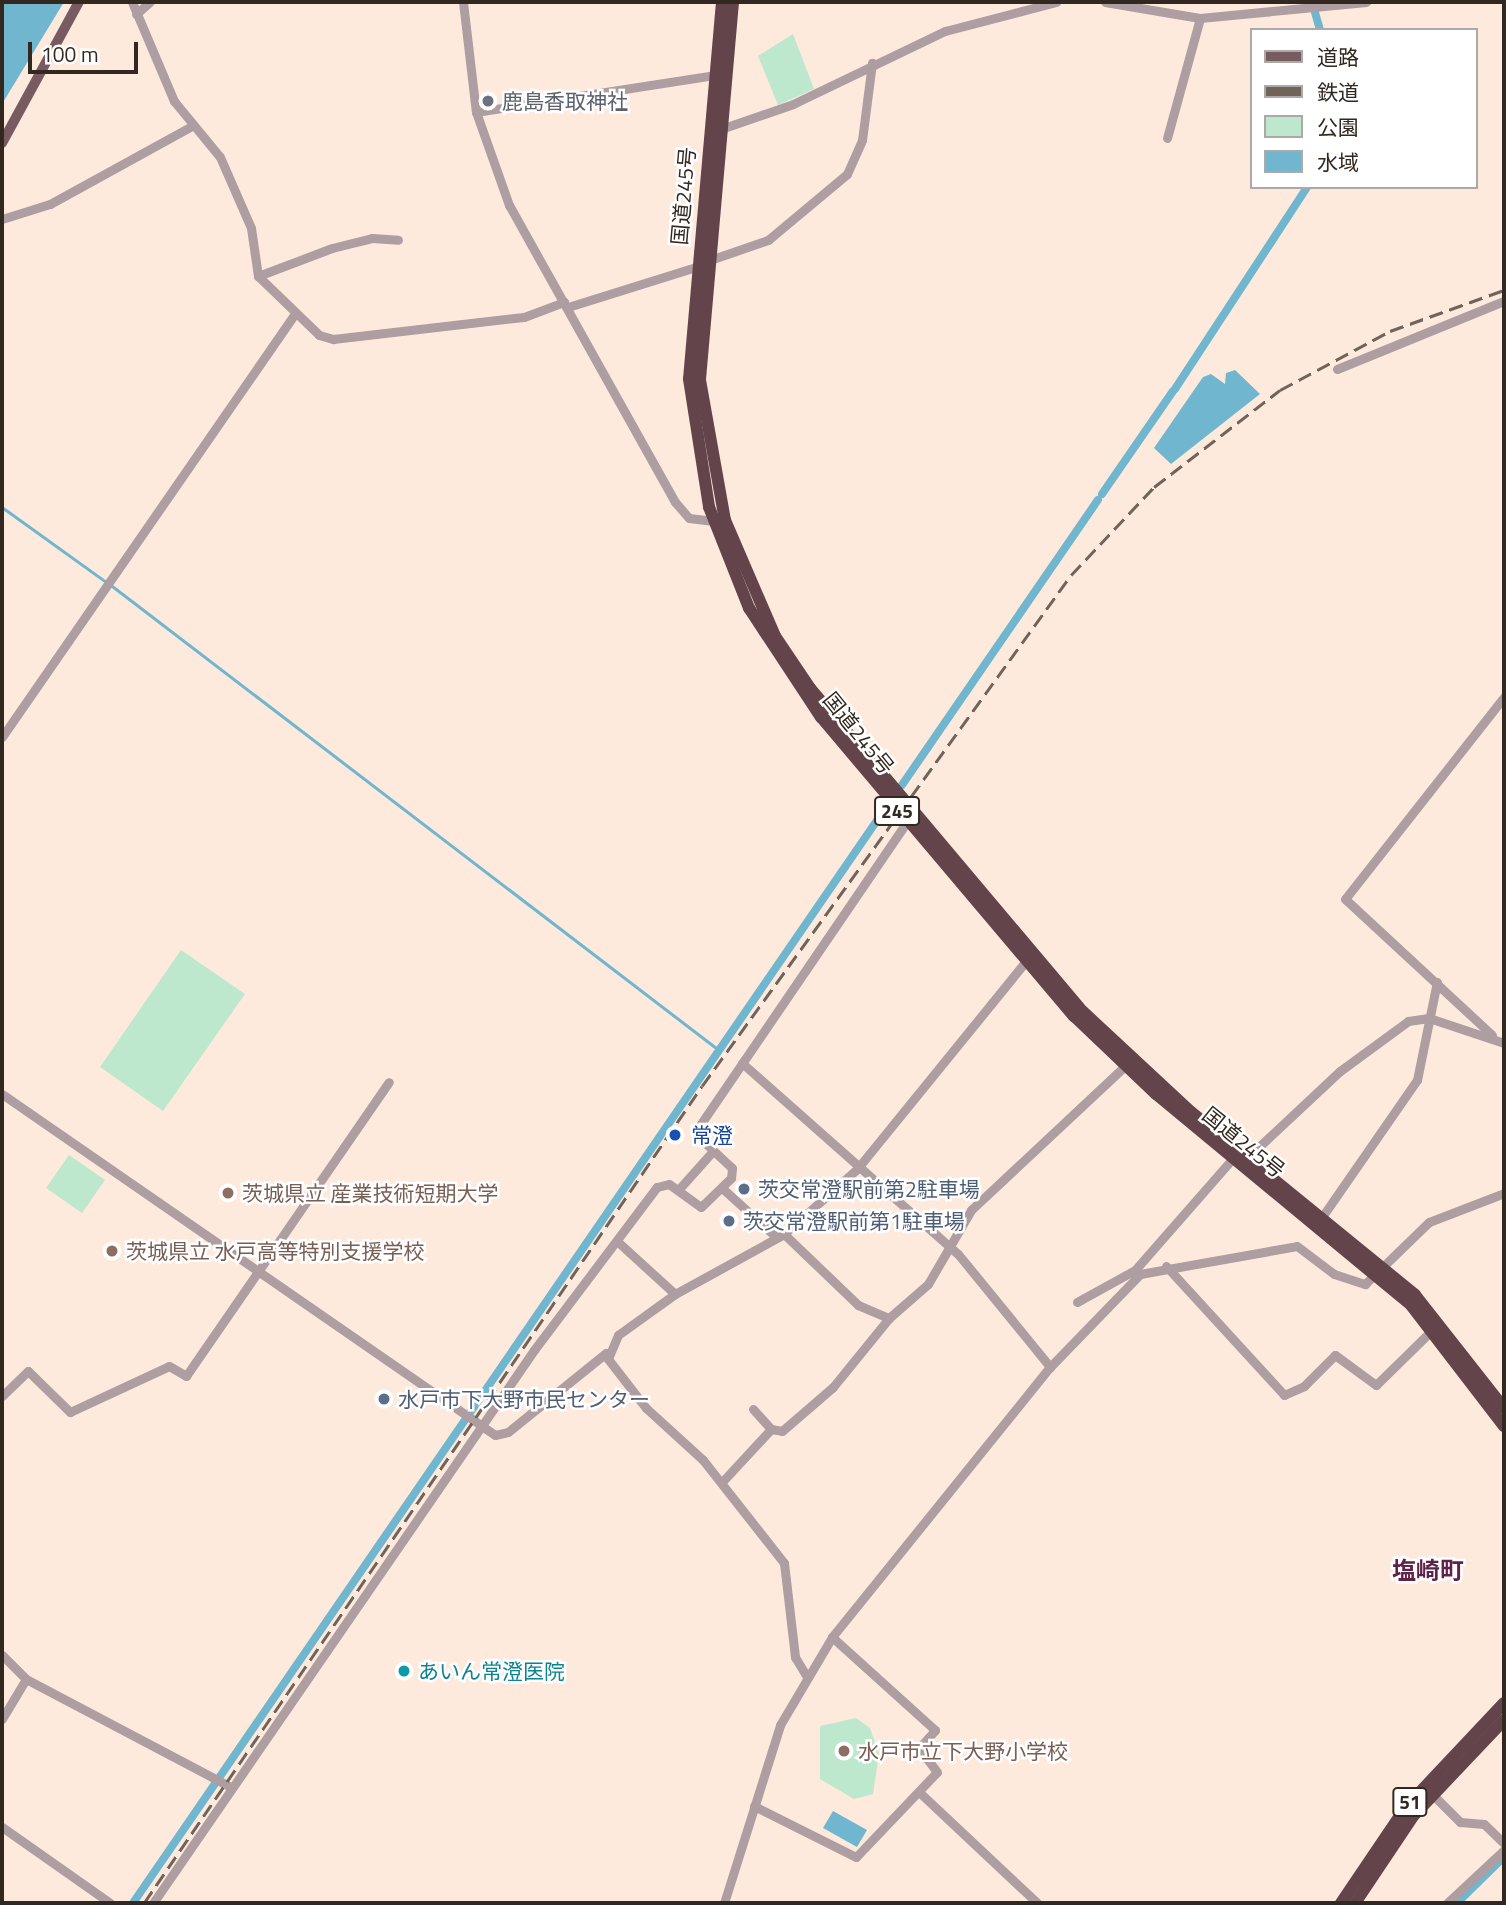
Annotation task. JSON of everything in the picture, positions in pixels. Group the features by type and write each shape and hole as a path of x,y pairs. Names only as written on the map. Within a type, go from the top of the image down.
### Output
{"highway":[{"name":"国道245号","path":"715,130 714,75 722,2"},
{"name":"国道245号","path":"733,2 715,130 701,264 700,380 719,522 738,586 778,659 906,822 1028,958 1128,1062 1234,1157 1380,1270 1433,1329 1504,1426"},
{"name":"国道245号","path":"719,522 786,654 914,811 1028,958"},
{"name":"国道245号","path":"1128,1062 1322,1217 1440,1322 1504,1408"},
{"name":"51","path":"1341,1903 1412,1800 1504,1703"},
{"name":"51","path":"1359,1902 1432,1794 1504,1720"}],"main road":[{"path":"2,143 79,2"}],"street":[{"path":"132,2 190,127 220,158 251,228 258,276 294,315 333,339 524,317 701,264 768,240 847,174 862,140 872,63"},
{"path":"136,14 150,2"},
{"path":"463,2 476,112 509,205 675,502 689,518 719,522"},
{"path":"715,130 793,104 872,63 956,28 1056,2"},
{"path":"1105,2 1200,18 1366,2"},
{"path":"1167,138 1200,18"},
{"path":"476,112 714,75"},
{"path":"2,219 50,204 190,127"},
{"path":"258,276 332,248 372,238 398,240"},
{"path":"1337,369 1504,301"},
{"path":"2,737 294,315"},
{"path":"1493,1037 1345,899 1504,697"},
{"path":"153,1903 482,1426 657,1187 679,1189 701,1207 722,1188 732,1168 713,1151 698,1128 914,811"},
{"path":"4,1100 258,1270 482,1426 503,1436 606,1353 628,1326 675,1294 780,1235 857,1169 1028,958"},
{"path":"1322,1217 1412,1090 1437,982"},
{"path":"724,1903 780,1724 832,1637 1050,1367 1137,1272 1234,1157 1248,1157 1340,1071 1408,1021 1429,1018 1493,1037 1504,1043"},
{"path":"753,1409 771,1429 782,1431 833,1387 889,1318 950,1252 971,1210 1128,1062"},
{"path":"742,1063 950,1252 1050,1367"},
{"path":"2,1396 28,1371 70,1412 169,1366 186,1376 389,1082"},
{"path":"679,1189 713,1151"},
{"path":"722,1188 780,1235 858,1306 889,1318"},
{"path":"1077,1303 1137,1272 1297,1246 1353,1284 1365,1284 1419,1229 1449,1211 1504,1193"},
{"path":"618,1241 675,1294"},
{"path":"1166,1266 1284,1395 1304,1386 1335,1355 1376,1385 1433,1329"},
{"path":"606,1353 646,1408 722,1482 784,1563 795,1657 807,1677"},
{"path":"722,1482 771,1429"},
{"path":"754,1806 856,1857 937,1772 919,1748 935,1730 832,1637"},
{"path":"2,1655 26,1679 104,1725 219,1777 232,1787"},
{"path":"2,1719 26,1679"},
{"path":"919,1792 1037,1903"},
{"path":"1432,1794 1460,1822 1483,1824 1504,1843"},
{"path":"2,1827 110,1903"},
{"path":"1447,1903 1504,1850"}],"green space":[{"path":"793,34 814,89 778,105 758,56"},
{"path":"181,950 245,994 163,1111 100,1067"},
{"path":"69,1155 105,1180 82,1213 46,1188"},
{"path":"856,1718 870,1728 879,1754 873,1794 854,1799 820,1779 820,1726"}],"water":[{"path":"2,2 64,2 2,104"},
{"path":"1235,370 1260,394 1171,464 1154,448 1203,377 1211,374 1225,384 1226,373"},
{"path":"833,1811 867,1830 857,1847 823,1828"}],"waterway":[{"path":"1312,2 1319,28"},
{"path":"1175,389 1306,189"},
{"path":"1102,494 1173,391"},
{"path":"902,785 1098,500"},
{"path":"2,507 105,581"},
{"path":"111,585 719,1050"},
{"path":"133,1903 885,809"},
{"path":"1457,1903 1504,1857"}],"railway":[{"path":"144,1903 702,1086 1071,575 1154,487 1280,390 1390,331 1504,290"}],"place":[{"name":"鹿島香取神社","path":"488,101"},
{"name":"常澄","path":"675,1135"},
{"name":"茨交常澄駅前第2駐車場","path":"744,1189"},
{"name":"茨城県立 産業技術短期大学","path":"228,1193"},
{"name":"茨交常澄駅前第1駐車場","path":"729,1221"},
{"name":"茨城県立 水戸高等特別支援学校","path":"112,1251"},
{"name":"水戸市下大野市民センター","path":"384,1399"},
{"name":"あいん常澄医院","path":"404,1671"},
{"name":"水戸市立下大野小学校","path":"844,1751"}],"district":[{"name":"塩崎町","path":"1428,1571"}]}
